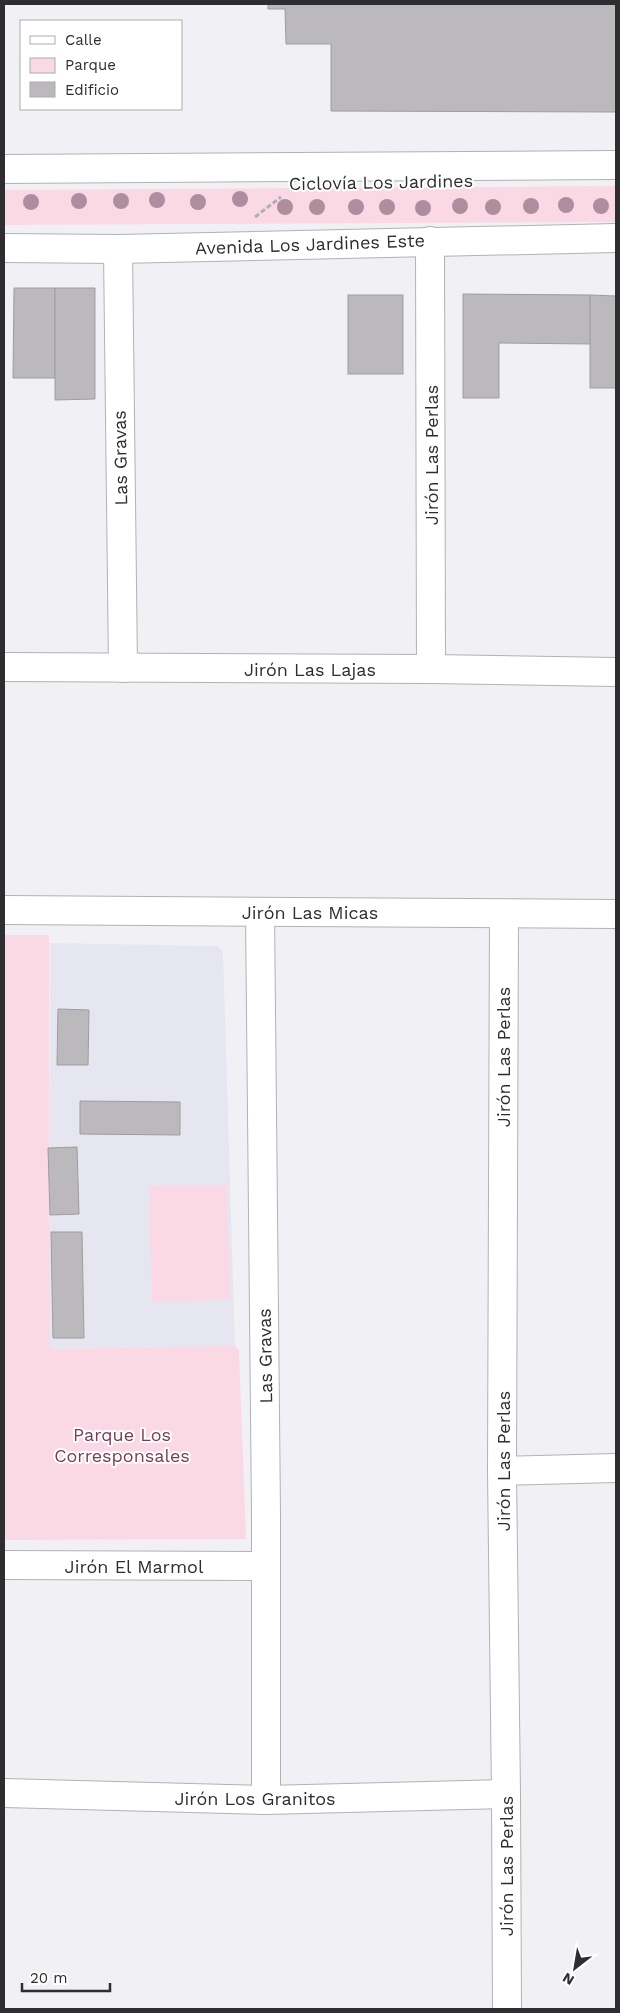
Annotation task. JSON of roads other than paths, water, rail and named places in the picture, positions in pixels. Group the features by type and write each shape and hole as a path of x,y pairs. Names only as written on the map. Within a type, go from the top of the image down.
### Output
{"street":[{"path":"4,169 616,165"},
{"name":"Avenida Los Jardines Este","path":"4,248 118,249 430,240 616,238"},
{"name":"Jirón Las Perlas","path":"430,240 432,669"},
{"name":"Las Gravas","path":"118,249 123,668"},
{"name":"Jirón Las Lajas","path":"4,667 616,672"},
{"name":"Jirón Las Micas","path":"4,910 616,914"},
{"name":"Las Gravas","path":"260,912 266,1514 266,1800"},
{"name":"Jirón Las Perlas","path":"504,914 502,1470 507,2009"},
{"path":"502,1470 616,1468"},
{"name":"Jirón El Marmol","path":"4,1565 265,1566"},
{"name":"Jirón Los Granitos","path":"4,1793 266,1800 506,1794"}],"park label":[{"name":"Parque Los Corresponsales","path":"122,1444"}]}
